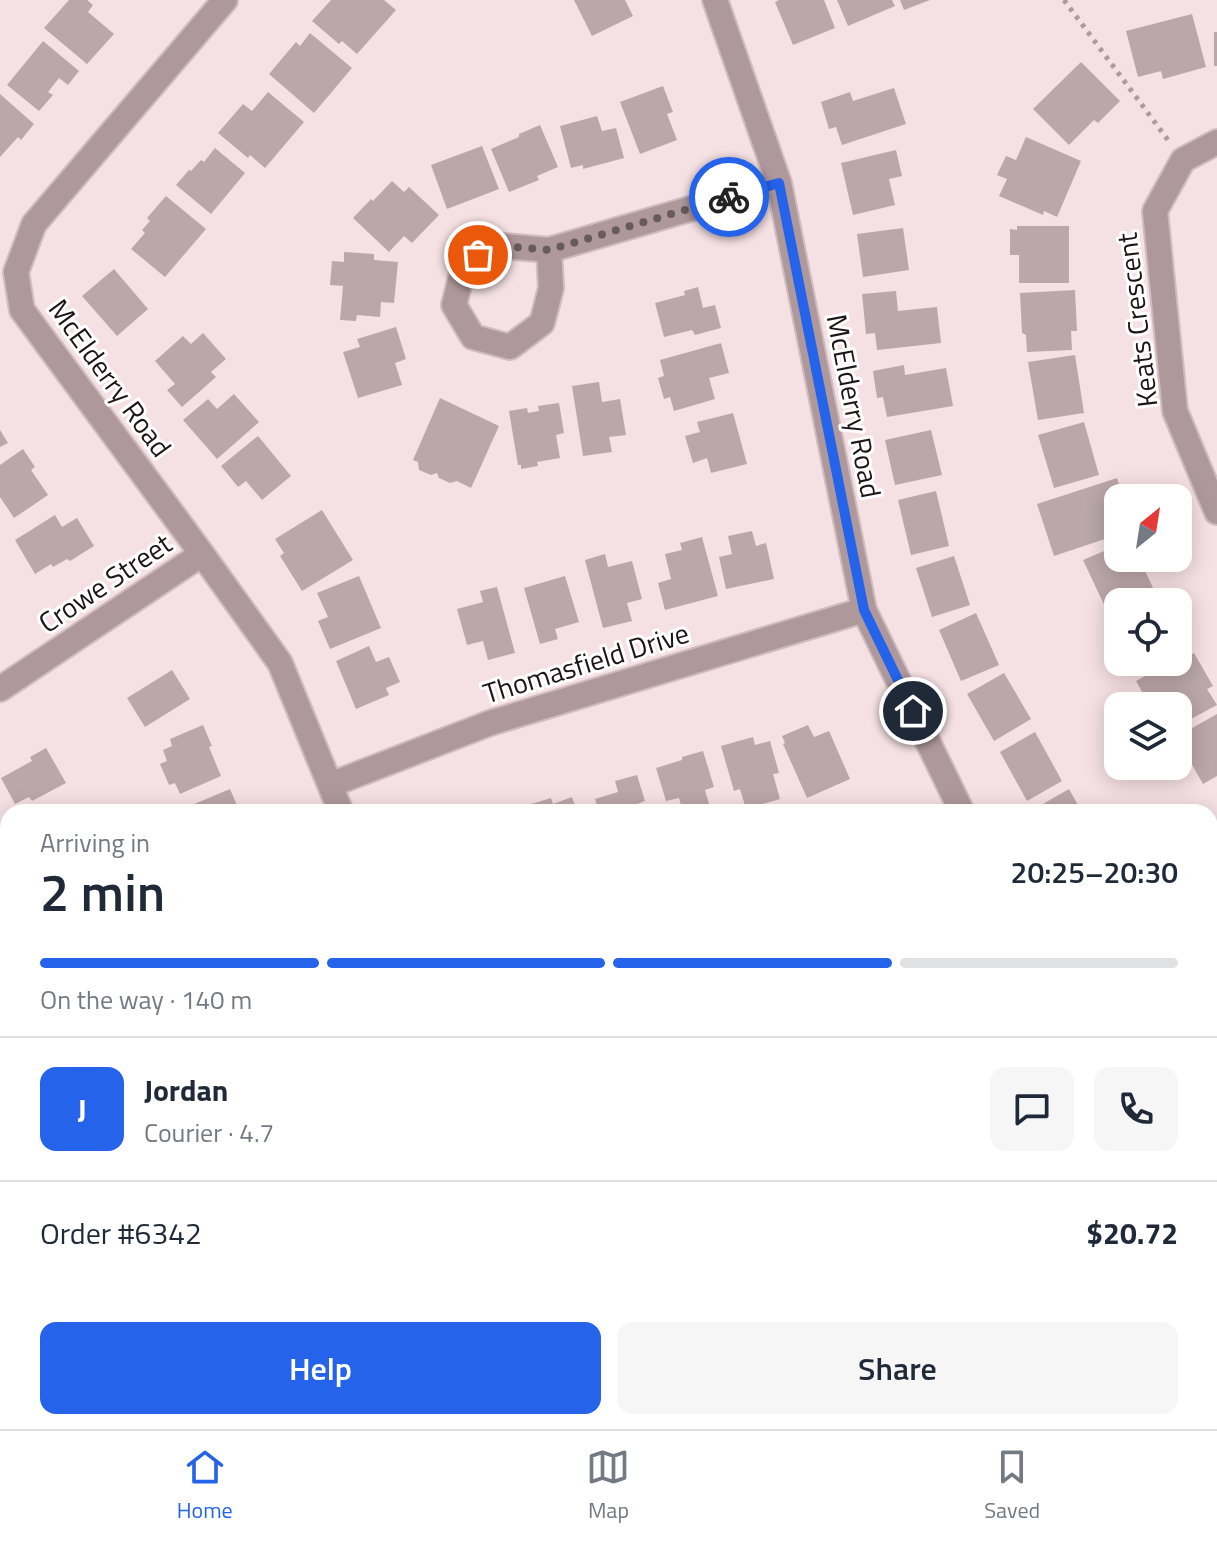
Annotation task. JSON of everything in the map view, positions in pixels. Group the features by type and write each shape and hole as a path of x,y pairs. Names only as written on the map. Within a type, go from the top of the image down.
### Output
{"street":[{"name":"McElderry Road","path":"225,0 34,224 16,272 22,310 280,663 338,804"},
{"name":"McElderry Road","path":"715,0 779,183 864,610 958,804"},
{"path":"1183,160 1217,142"},
{"name":"Keats Crescent","path":"1183,160 1155,211 1175,411 1217,512"},
{"path":"549,250 551,288 542,323 510,347 473,337 454,305 464,265 492,245 549,250 779,183"},
{"name":"Crowe Street","path":"0,689 202,554"},
{"name":"Thomasfield Drive","path":"330,785 490,723 864,610"}],"path":[{"path":"1064,0 1183,160"}],"building":[{"path":"69,0 87,0 93,5 88,12 114,34 87,64 44,28"},
{"path":"331,0 384,0 396,10 357,54 342,41 339,44 312,21"},
{"path":"574,0 625,0 633,16 592,36"},
{"path":"824,0 835,28 793,45 775,2"},
{"path":"837,0 892,0 895,6 848,26"},
{"path":"900,0 930,0 904,10"},
{"path":"1192,14 1206,67 1163,79 1161,71 1138,77 1126,31"},
{"path":"1214,32 1217,32 1217,66 1214,66"},
{"path":"310,33 352,68 314,113 269,74 296,42 300,46"},
{"path":"43,41 79,71 68,85 59,78 48,92 53,95 39,111 7,85"},
{"path":"1081,62 1120,101 1098,123 1094,120 1069,145 1033,109"},
{"path":"663,86 673,112 667,114 677,140 640,154 620,102"},
{"path":"894,88 906,124 842,145 836,127 829,129 821,102 850,92 853,101"},
{"path":"268,92 304,122 265,168 218,133 243,104 252,111"},
{"path":"0,94 34,124 21,140 18,137 0,157"},
{"path":"597,116 602,131 616,128 624,158 583,169 583,165 571,168 560,126"},
{"path":"540,125 558,167 537,176 539,180 509,192 491,149"},
{"path":"1026,137 1081,161 1057,217 1044,211 1043,215 999,196 1007,179 997,175 1006,156 1016,160"},
{"path":"482,146 499,189 447,209 431,165"},
{"path":"215,148 245,173 211,214 176,185 201,160 204,162"},
{"path":"896,150 902,176 889,179 895,205 853,215 841,163"},
{"path":"392,181 404,192 409,187 439,215 412,243 404,236 389,252 353,218"},
{"path":"166,196 206,229 165,277 131,249 145,233 142,230 150,221 147,218"},
{"path":"1017,226 1069,226 1069,283 1019,283 1019,255 1010,255 1010,229 1017,230"},
{"path":"903,228 909,270 863,277 857,234"},
{"path":"344,252 374,254 374,260 398,262 394,303 381,302 380,317 357,315 356,321 340,320 343,286 330,285 332,261 344,262"},
{"path":"114,269 148,309 117,336 82,296"},
{"path":"698,287 703,308 715,305 721,328 695,335 692,330 664,337 655,303 685,295 684,291"},
{"path":"1075,290 1077,331 1071,331 1072,350 1027,352 1026,335 1022,333 1020,293"},
{"path":"896,291 898,311 937,307 941,343 877,350 875,333 866,334 862,294"},
{"path":"396,327 406,359 395,363 402,385 358,398 343,352 360,347 357,339"},
{"path":"203,333 226,359 211,372 216,377 182,407 167,390 175,384 155,361 183,336 191,344"},
{"path":"721,343 729,373 709,378 715,399 674,411 670,397 664,399 658,378 664,376 660,360"},
{"path":"1075,355 1084,413 1038,420 1028,362"},
{"path":"904,365 905,375 946,368 953,406 887,417 883,397 877,398 873,371"},
{"path":"599,382 602,402 620,399 626,435 609,437 612,452 583,456 572,386"},
{"path":"234,394 259,422 217,459 183,420 208,399 217,409"},
{"path":"440,398 499,426 471,488 457,481 450,483 439,478 437,473 431,475 419,470 418,462 413,460"},
{"path":"559,403 564,433 556,435 560,458 521,469 509,411 527,408 528,413 539,411 538,406"},
{"path":"733,413 747,464 711,473 707,458 693,463 685,436 700,432 697,422"},
{"path":"1084,422 1099,475 1054,488 1038,435"},
{"path":"0,430 8,443 0,447"},
{"path":"931,430 942,475 895,485 885,440"},
{"path":"258,436 291,476 262,500 246,481 238,487 221,466"},
{"path":"23,449 35,467 31,470 48,495 14,518 0,497 0,465"},
{"path":"1117,478 1119,484 1104,484 1104,539 1054,556 1037,504"},
{"path":"936,491 949,546 911,555 898,500"},
{"path":"322,510 353,560 302,591 280,556 284,553 275,539"},
{"path":"55,515 62,527 77,518 94,546 70,561 67,559 53,567 51,564 35,574 15,540"},
{"path":"752,531 756,546 766,543 774,579 726,589 719,557 732,554 728,536"},
{"path":"702,537 718,596 665,610 658,583 671,579 665,554 682,550 680,543"},
{"path":"1104,551 1104,572 1146,572 1153,588 1104,588 1104,605 1083,560"},
{"path":"605,554 608,567 632,561 642,599 627,603 632,621 603,628 585,560"},
{"path":"954,556 970,605 932,617 916,568"},
{"path":"359,576 381,628 330,649 318,621 328,617 317,593"},
{"path":"565,576 579,622 555,629 558,639 540,644 524,588"},
{"path":"497,587 515,653 488,660 483,641 467,645 457,609 483,602 480,591"},
{"path":"976,613 999,665 961,681 939,630"},
{"path":"369,646 376,662 389,657 400,682 386,688 389,695 356,709 336,661"},
{"path":"1192,654 1213,686 1207,689 1217,705 1192,718 1192,692 1142,692 1136,681 1145,676 1192,676"},
{"path":"172,670 190,699 145,727 127,698"},
{"path":"1004,673 1031,719 994,741 967,694"},
{"path":"1217,714 1217,776 1203,784 1192,765 1192,728"},
{"path":"203,725 221,776 180,794 175,783 169,785 160,764 167,761 163,750 172,746 170,739"},
{"path":"808,725 814,737 829,731 850,779 807,798 782,736"},
{"path":"1035,732 1062,781 1027,801 1000,752"},
{"path":"753,737 755,745 770,741 779,773 773,774 780,799 763,804 744,804 740,789 734,791 721,746"},
{"path":"46,748 66,783 32,801 29,797 15,804 1,778 32,761 30,757"},
{"path":"703,751 714,787 705,790 709,804 681,804 679,798 666,801 656,768 682,760 682,757"},
{"path":"637,775 645,801 637,804 597,804 595,799 618,792 615,781"},
{"path":"230,789 237,804 194,804"},
{"path":"1069,789 1077,804 1043,804"},
{"path":"572,797 574,804 553,804"},
{"path":"551,798 553,804 531,804"}],"way so far":[{"path":"478,255 492,245 549,250 729,197"}],"route":[{"path":"729,197 779,183 864,610 913,711"}]}
